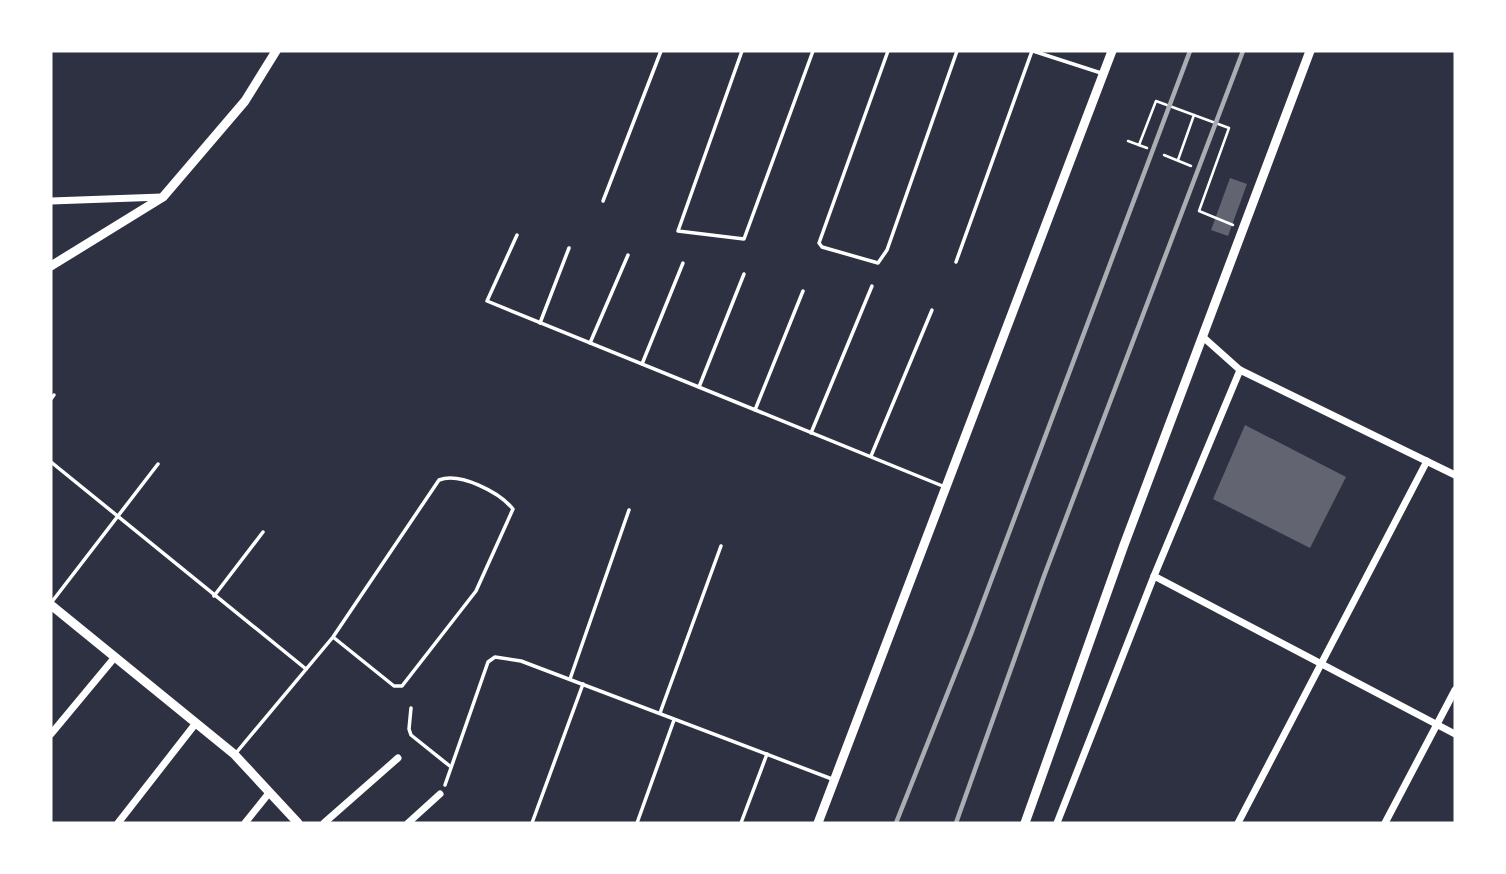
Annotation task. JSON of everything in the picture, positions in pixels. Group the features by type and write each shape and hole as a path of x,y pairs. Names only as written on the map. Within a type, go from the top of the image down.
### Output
{"street":[{"path":"51,266 163,197 245,101 276,51"},
{"path":"818,823 1112,51"},
{"path":"1025,823 1124,545 1310,51"},
{"path":"51,201 163,197"},
{"path":"1203,337 1240,370 1455,475"},
{"path":"1057,823 1154,576 1240,370"},
{"path":"1238,823 1427,461"},
{"path":"1154,576 1455,734"},
{"path":"51,604 234,754 298,823"},
{"path":"51,734 115,657"},
{"path":"1385,823 1455,690"},
{"path":"118,823 197,723"},
{"path":"324,823 398,758"},
{"path":"245,823 269,793"},
{"path":"408,823 440,794"}],"lane":[{"path":"603,201 661,51"},
{"path":"742,51 678,231 744,239 813,51"},
{"path":"888,51 819,243 822,247 878,263 887,250 957,51"},
{"path":"956,262 1033,51 1103,74"},
{"path":"517,235 487,301 947,488"},
{"path":"540,323 569,248"},
{"path":"590,343 628,256"},
{"path":"642,364 684,262"},
{"path":"699,387 744,274"},
{"path":"811,433 872,286"},
{"path":"755,410 803,291"},
{"path":"871,457 932,310"},
{"path":"51,462 306,669"},
{"path":"51,604 158,464"},
{"path":"234,754 333,637 439,480 458,477 501,498 513,509 476,591 402,686 394,686 333,637"},
{"path":"570,679 629,510"},
{"path":"214,596 263,532"},
{"path":"660,713 721,546"},
{"path":"445,785 491,659 504,657 570,679 835,780"},
{"path":"532,823 583,684"},
{"path":"411,708 411,735 451,767"},
{"path":"637,823 675,719"},
{"path":"741,823 767,754"}],"path":[{"path":"1139,145 1156,101 1229,128 1199,211 1244,229"},
{"path":"1178,160 1194,115"},
{"path":"1129,141 1147,148"},
{"path":"1164,155 1191,166"}],"building":[{"path":"1230,178 1247,184 1228,236 1211,230"},
{"path":"1245,425 1346,477 1310,548 1213,499"}],"railway":[{"path":"896,823 971,634 1190,51"},
{"path":"956,823 1044,576 1243,51"}]}
